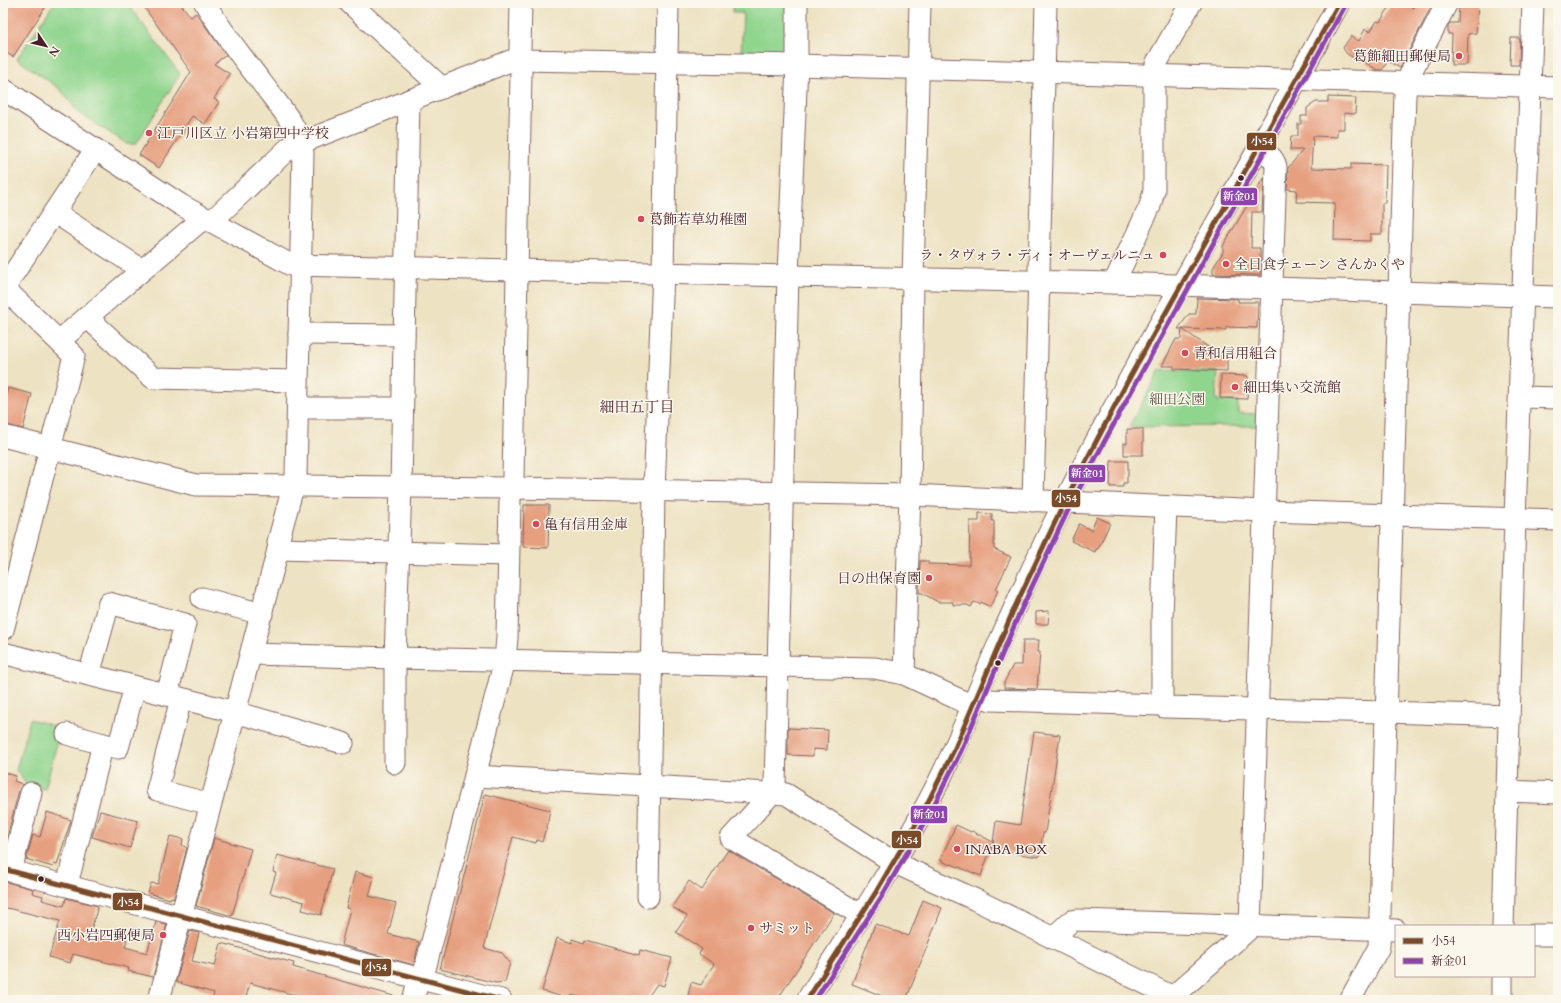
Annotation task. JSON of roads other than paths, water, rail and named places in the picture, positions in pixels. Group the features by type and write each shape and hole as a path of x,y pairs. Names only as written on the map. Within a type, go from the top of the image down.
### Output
{"street":[{"path":"159,1000 210,804 262,614 278,549 278,542 296,476 302,142 274,99 215,22 204,3"},
{"path":"350,3 442,88"},
{"path":"413,1000 425,969 505,660 507,638 508,555 517,269 521,3"},
{"path":"648,897 654,490 663,273 668,3"},
{"path":"797,3 797,65 788,275 775,785 772,793 731,838 861,915"},
{"path":"904,674 910,495 913,279 920,3"},
{"path":"1033,501 1046,3"},
{"path":"1114,283 1150,206 1154,191 1154,75 1156,64 1191,3"},
{"path":"807,1000 895,863 940,779 975,701 1006,626 1065,502 1181,285 1298,80 1339,3"},
{"path":"1350,1000 1388,930 1386,712 1394,514 1405,94 1411,72 1447,3"},
{"path":"1503,925 1515,518 1524,296 1533,3"},
{"path":"59,341 199,222 211,219 290,147 510,61 667,62 919,68 1558,87"},
{"path":"3,89 181,205 211,219 291,265 1114,283 1558,297"},
{"path":"395,763 394,658 401,487 409,100"},
{"path":"475,776 786,794 895,863 976,900 1173,999 1248,930 1250,926 1276,167 1275,160 1259,148"},
{"path":"3,630 10,574 50,448 74,356 3,287 95,150"},
{"path":"54,212 142,270"},
{"path":"87,317 153,378 298,381"},
{"path":"299,334 404,335"},
{"path":"1520,397 1558,398"},
{"path":"298,408 402,408"},
{"path":"3,436 196,485 654,490 783,494 910,495 1264,511 1558,520"},
{"path":"1162,705 1162,616 1166,507"},
{"path":"278,549 508,555"},
{"path":"202,598 262,614"},
{"path":"89,675 109,604 185,624 174,697 157,790 210,804"},
{"path":"3,653 235,712 343,743"},
{"path":"251,654 875,668 904,674 975,701 991,700 1162,705 1164,707 1509,716"},
{"path":"67,734 118,748 135,687"},
{"path":"65,885 69,877 103,744"},
{"path":"1507,791 1558,793"},
{"path":"31,793 7,870 501,1000"},
{"path":"1053,938 1070,921 1077,920 1388,930"},
{"path":"1535,935 1558,935"},
{"path":"1502,977 1502,1000"}],"place":[{"name":"葛飾細田郵便局","path":"1459,56"},
{"name":"江戸川区立 小岩第四中学校","path":"149,133"},
{"name":"葛飾若草幼稚園","path":"641,219"},
{"name":"ラ・タヴォラ・ディ・オーヴェルニュ","path":"1163,255"},
{"name":"全日食チェーン さんかくや","path":"1226,264"},
{"name":"青和信用組合","path":"1185,353"},
{"name":"細田集い交流館","path":"1235,387"},
{"name":"亀有信用金庫","path":"536,524"},
{"name":"日の出保育園","path":"929,578"},
{"name":"INABA BOX","path":"957,849"},
{"name":"サミット","path":"751,928"},
{"name":"西小岩四郵便局","path":"163,935"}],"district":[{"name":"細田五丁目","path":"637,407"}],"park label":[{"name":"細田公園","path":"1177,399"}]}
